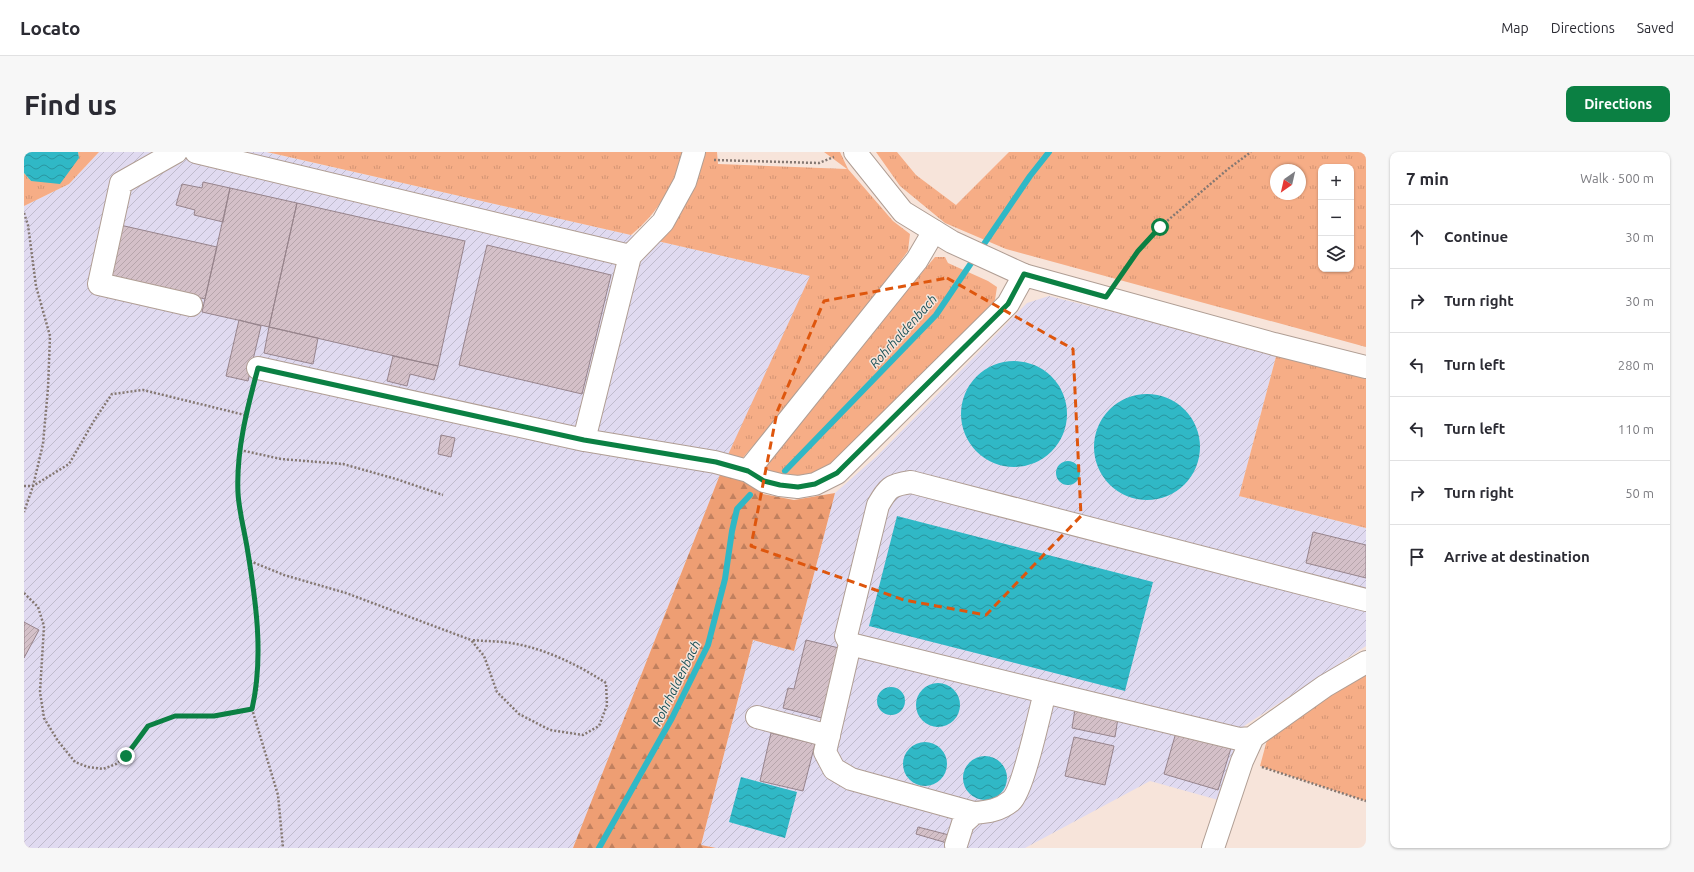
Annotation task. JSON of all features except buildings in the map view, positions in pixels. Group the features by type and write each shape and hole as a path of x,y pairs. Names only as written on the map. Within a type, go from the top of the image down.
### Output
{"street":[{"path":"176,152 121,183 99,284 191,305"},
{"path":"196,152 630,256"},
{"path":"584,440 630,256 663,222 685,182 694,154"},
{"path":"846,154 903,212 943,236 1003,266 1024,274 1274,344 1366,367"},
{"path":"748,471 917,260 943,236"},
{"path":"258,368 584,440 716,462 748,471 764,481 798,487 815,484 837,473 1008,304 1024,274"},
{"path":"1045,692 1021,782 1012,800 993,812 974,813 851,780 834,769 825,752 850,644 846,636 878,505 886,490 898,484 911,482 1366,600"},
{"path":"850,644 1239,739 1252,738"},
{"path":"1213,848 1242,761 1252,738 1325,686 1366,662"},
{"path":"758,717 829,736"},
{"path":"956,845 963,823 974,813"}],"path":[{"path":"1106,297 1138,251 1160,227 1228,169 1251,152"},
{"path":"694,154 709,160 819,163 846,154"},
{"path":"24,213 28,224 36,286 50,336 48,388 43,444 33,486 24,512"},
{"path":"258,368 245,415 240,450 238,493 250,561 259,641 256,690 252,709 278,795 284,848"},
{"path":"24,486 33,486 69,464 95,419 112,394 142,390 245,415"},
{"path":"240,450 281,459 343,464 396,479 443,495"},
{"path":"250,561 284,575 346,593 471,640 504,642 540,650 585,669 606,683 607,705 599,726 583,735 550,730 519,714 497,692 484,656 471,640"},
{"path":"24,593 38,607 44,626 40,692 44,718 58,741 75,762 88,767 103,769 116,764 126,756 148,726 175,716 214,716 252,709"},
{"path":"1242,761 1366,801"}],"highlighted area":[{"path":"947,278 1073,349 1081,516 986,615 904,600 751,546 777,412 824,301"}],"shaded area":[{"path":"99,152 266,152 811,276 721,472 573,848 24,848 24,206 69,184"},
{"path":"1049,296 1277,353 1239,496 1366,528 1366,646 1244,726 1222,801 1150,781 1025,848 716,848 701,845 753,640 794,651 835,493 877,456 1027,303"}],"green space":[{"path":"78,152 99,152 69,184 24,206 24,173 31,181 79,158"},
{"path":"267,152 685,152 676,176 664,198 641,226 631,235"},
{"path":"699,152 717,152 718,164 847,169 824,152 840,152 848,169 893,221 910,234 908,251 823,366 740,461 726,459 810,276 653,240"},
{"path":"876,152 897,152 916,175 956,205 1009,152 1366,152 1366,347 1006,249 945,223 900,186"},
{"path":"935,257 945,257 948,263 988,281 997,287 995,300 903,396 835,462 799,480 763,472 760,464"},
{"path":"1277,353 1366,376 1366,528 1239,496"},
{"path":"721,472 744,481 763,494 794,500 835,493 794,651 753,640 701,845 716,848 573,848"},
{"path":"1366,672 1366,801 1260,766 1267,740 1329,693"}],"water":[{"path":"24,152 78,152 79,158 60,184 31,181 24,173"},
{"path":"1014,361 1034,365 1052,376 1063,394 1067,414 1063,434 1052,452 1034,463 1014,467 994,463 976,452 965,434 961,414 965,394 976,376 994,365"},
{"path":"1147,394 1167,398 1185,409 1196,427 1200,447 1196,467 1185,485 1167,496 1147,500 1127,496 1109,485 1098,467 1094,447 1098,427 1109,409 1127,398"},
{"path":"1068,461 1077,464 1080,473 1077,482 1068,485 1059,482 1056,473 1059,464"},
{"path":"897,516 1153,582 1125,691 869,626"},
{"path":"934,683 942,683 947,684 954,689 959,696 959,714 954,721 947,726 934,727 926,724 919,717 916,709 916,701 919,693 926,686"},
{"path":"891,687 901,691 905,701 901,711 891,715 881,711 877,701 881,691"},
{"path":"921,742 929,742 934,743 941,748 946,755 946,773 941,780 934,785 921,786 913,783 906,776 903,768 903,760 906,752 913,745"},
{"path":"989,756 994,757 1001,762 1006,769 1006,787 1001,794 994,799 981,800 976,799 969,794 964,787 963,774 964,769 969,762 976,757"},
{"path":"741,777 797,792 785,838 729,822"}],"waterway":[{"name":"Rohrhaldenbach","path":"785,471 936,315 1030,176 1049,152"},
{"name":"Rohrhaldenbach","path":"599,848 672,718 708,645 725,579 732,531 737,509 750,495"}],"route":[{"path":"126,756 148,726 175,716 214,716 252,709 256,690 259,641 253,582 238,493 240,450 245,415 258,368 584,440 716,462 748,471 764,481 798,487 815,484 837,473 1008,304 1024,274 1106,297 1138,251 1160,227"}]}
